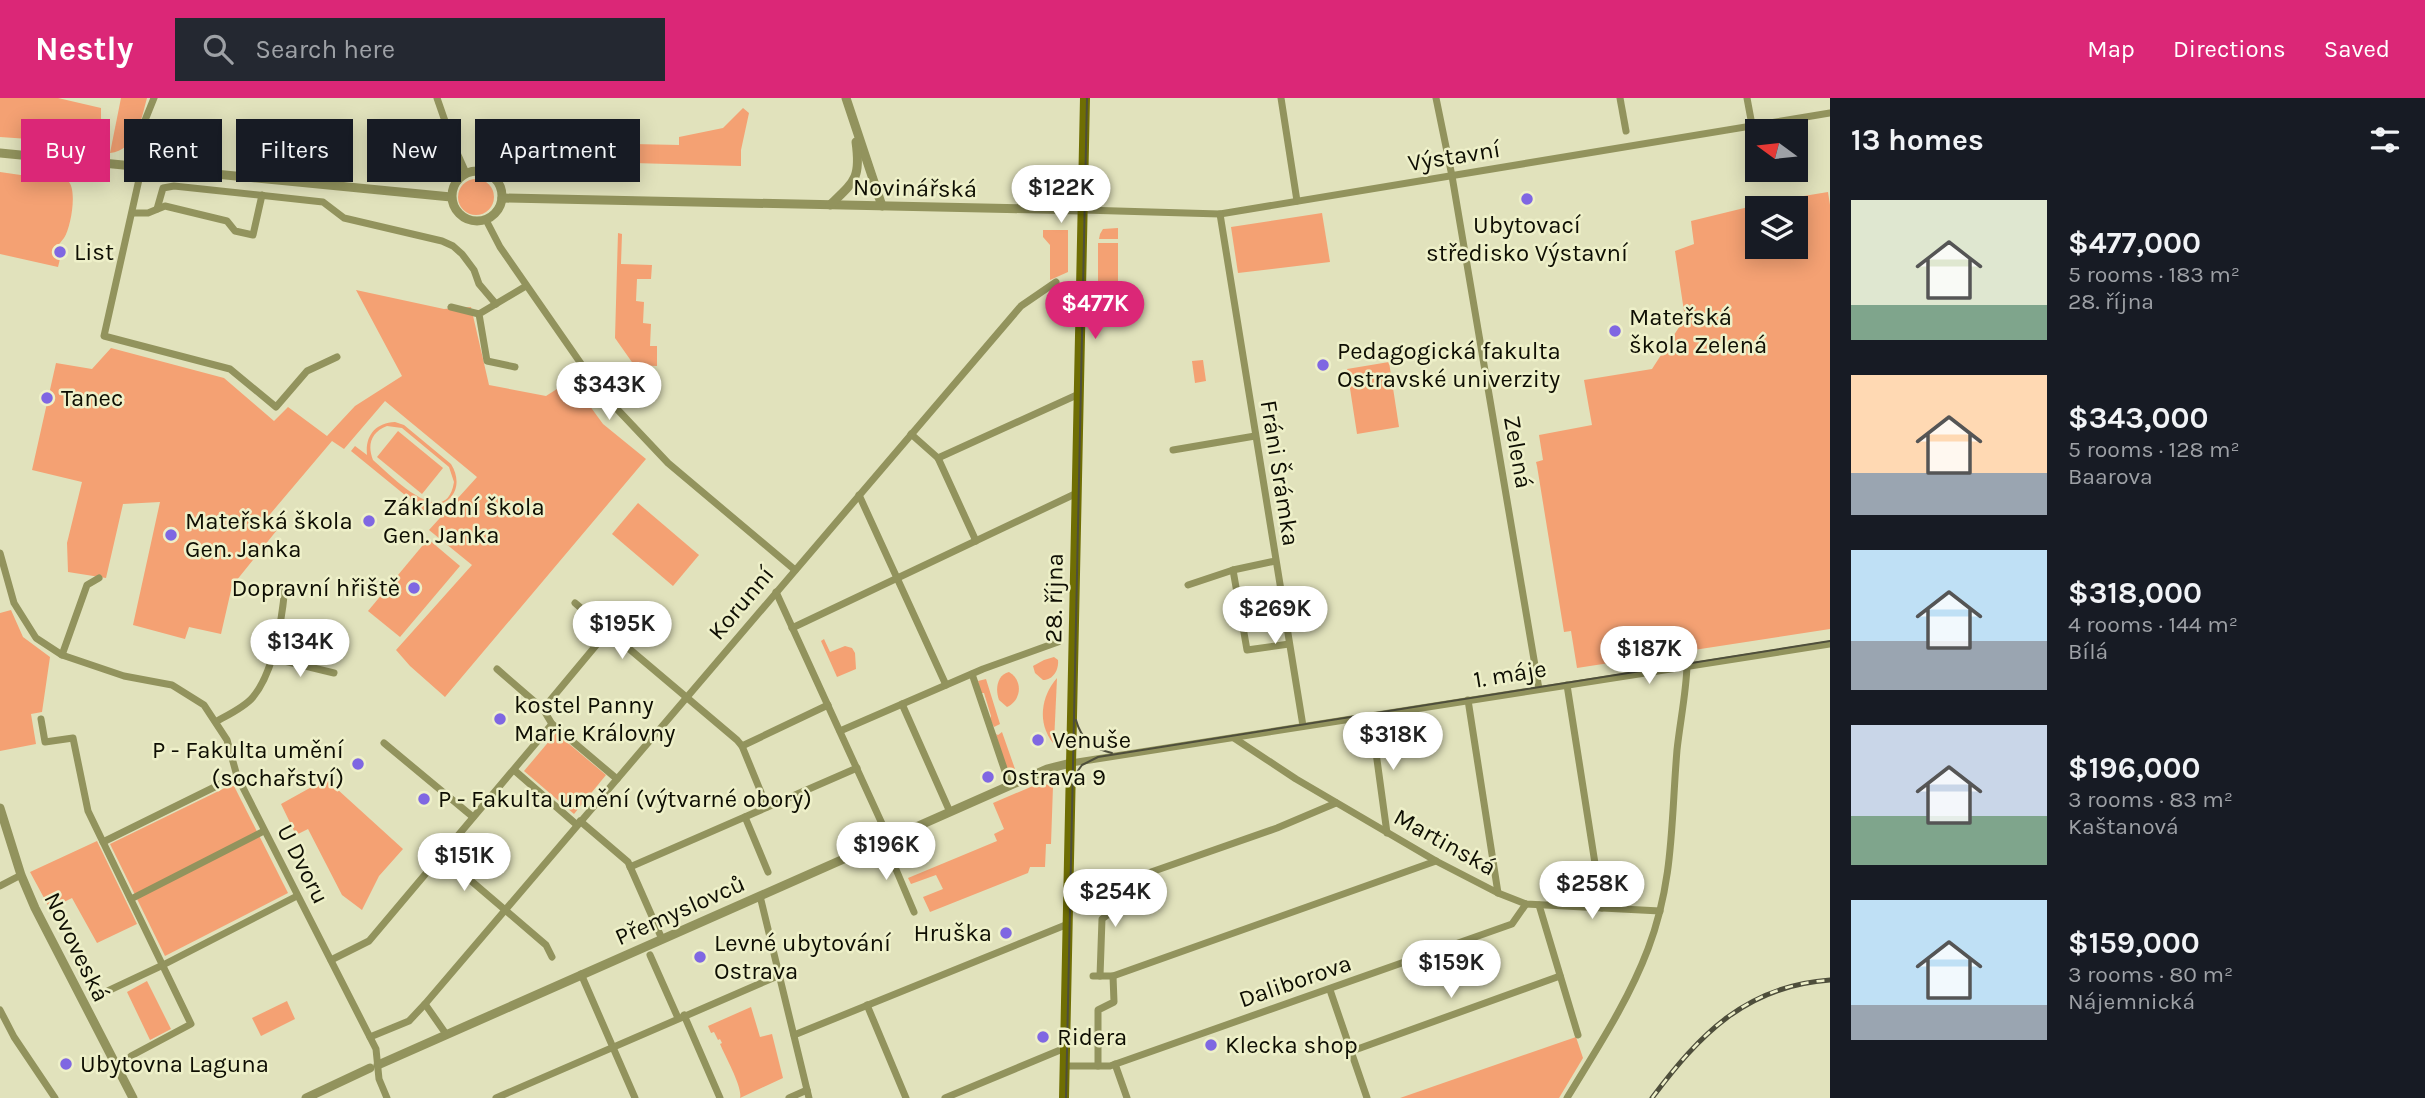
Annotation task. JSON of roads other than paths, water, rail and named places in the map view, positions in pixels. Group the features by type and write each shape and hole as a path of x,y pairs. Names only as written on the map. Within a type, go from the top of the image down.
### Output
{"main road":[{"name":"28. října","path":"1064,1098 1085,98"}],"street":[{"path":"145,119 154,98"},
{"path":"437,98 466,173"},
{"path":"846,98 882,206"},
{"path":"1281,98 1297,201"},
{"name":"Zelená","path":"1436,98 1452,176 1539,689"},
{"path":"1620,98 1626,131"},
{"path":"1747,98 1751,119"},
{"name":"Novinářská","path":"830,205 856,178 859,165 851,113"},
{"name":"Výstavní","path":"1791,119 1830,113"},
{"name":"Výstavní","path":"1083,210 1220,214 1745,126"},
{"path":"0,153 124,164"},
{"path":"480,171 492,176 499,185 502,198 499,209 486,220 476,222 462,218 454,208 451,197 455,182 466,173 480,171"},
{"path":"222,174 451,197"},
{"path":"139,182 104,336 230,369 276,407 307,371 337,357"},
{"path":"158,209 161,192 169,186 323,202 344,218 428,237 453,246 474,270 479,284 496,304"},
{"path":"133,213 148,213 165,206 228,220 235,231 253,235 262,195"},
{"name":"Novinářská","path":"502,198 1083,210"},
{"name":"Fráni Šrámka","path":"1220,214 1303,726"},
{"path":"486,220 500,247 600,391 668,463 795,570"},
{"name":"Korunní","path":"370,1037 409,1021 425,1004 1021,306 1056,282"},
{"path":"451,307 479,314 526,286"},
{"path":"479,314 487,361 515,367"},
{"path":"938,458 1079,394"},
{"path":"911,434 938,458 976,541"},
{"path":"1172,450 1255,436"},
{"path":"792,628 1077,493"},
{"path":"859,495 946,685"},
{"path":"0,553 14,603 36,638 62,655 124,676 172,685 204,705 217,722 253,699 267,672 285,587"},
{"path":"1188,585 1233,570 1275,561"},
{"path":"1233,570 1247,650 1289,644"},
{"path":"62,655 87,585 99,578"},
{"path":"776,592 857,768 914,912"},
{"path":"575,603 742,746 767,807"},
{"path":"544,709 608,631"},
{"path":"840,731 972,674 1058,642"},
{"name":"1. máje","path":"1071,763 1830,644"},
{"path":"272,657 334,673"},
{"path":"1567,1098 1635,981 1660,911 1672,845 1677,749 1685,701 1687,666"},
{"path":"497,669 544,709 552,724 617,779"},
{"path":"972,674 1010,786"},
{"path":"1567,685 1602,908"},
{"path":"1468,701 1499,893"},
{"path":"902,704 950,812"},
{"path":"742,746 828,705"},
{"path":"1371,716 1387,833"},
{"path":"41,719 45,742 74,738 88,811 191,1024 131,1056"},
{"name":"U Dvoru","path":"217,722 227,740 237,776 376,1049 374,1066 387,1098"},
{"path":"331,960 369,941 552,724"},
{"name":"Martinská","path":"1234,737 1336,803 1436,861 1499,893 1526,904 1660,911"},
{"path":"384,743 473,817"},
{"name":"Přemyslovců","path":"306,1098 1047,769 1071,763"},
{"path":"630,867 857,768"},
{"path":"514,770 628,862 662,939"},
{"path":"103,842 237,776"},
{"path":"1336,803 1277,828 1114,885 1113,911 1102,919 1096,976 1113,976 1436,861"},
{"name":"Novoveská","path":"0,808 21,875 49,939 133,1098"},
{"path":"745,817 768,872"},
{"path":"131,899 264,831"},
{"path":"442,856 546,945 552,957"},
{"path":"0,886 21,875"},
{"path":"97,996 297,896"},
{"path":"760,896 808,1094 789,1098"},
{"name":"Daliborova","path":"1065,1066 1115,1064 1330,990 1512,925 1526,904"},
{"path":"1539,905 1578,1035"},
{"path":"794,1035 1068,924"},
{"path":"650,955 720,1098"},
{"path":"581,974 635,1098"},
{"path":"496,1098 506,1096 780,975"},
{"path":"1098,1066 1098,1010 1114,1002 1113,976"},
{"path":"1352,1051 1560,976"},
{"path":"1330,990 1367,1098"},
{"path":"425,1004 446,1034"},
{"path":"867,1006 906,1098"},
{"path":"0,1010 14,1037 55,1098"},
{"path":"946,1098 1065,1048"},
{"path":"1115,1064 1127,1098"}],"tram line":[{"path":"1066,1098 1087,98"},
{"path":"1072,779 1082,765 1098,757 1830,641"},
{"path":"1076,720 1081,733 1089,742 1112,753"}],"railway":[{"path":"1652,1098 1707,1034 1749,1003 1800,984 1830,980"}],"place":[{"name":"Ubytovací středisko Výstavní","path":"1527,199"},
{"name":"List","path":"60,252"},
{"name":"Mateřská škola Zelená","path":"1615,331"},
{"name":"Pedagogická fakulta Ostravské univerzity","path":"1323,365"},
{"name":"Tanec","path":"47,398"},
{"name":"Základní škola Gen. Janka","path":"369,521"},
{"name":"Mateřská škola Gen. Janka","path":"171,535"},
{"name":"Dopravní hřiště","path":"414,588"},
{"name":"kostel Panny Marie Královny","path":"500,719"},
{"name":"Venuše","path":"1038,740"},
{"name":"P - Fakulta umění (sochařství)","path":"358,764"},
{"name":"Ostrava 9","path":"988,777"},
{"name":"P - Fakulta umění (výtvarné obory)","path":"424,799"},
{"name":"Hruška","path":"1006,933"},
{"name":"Levné ubytování Ostrava","path":"700,957"},
{"name":"Ridera","path":"1043,1037"},
{"name":"Klecka shop","path":"1211,1045"},
{"name":"Ubytovna Laguna","path":"66,1064"}]}
